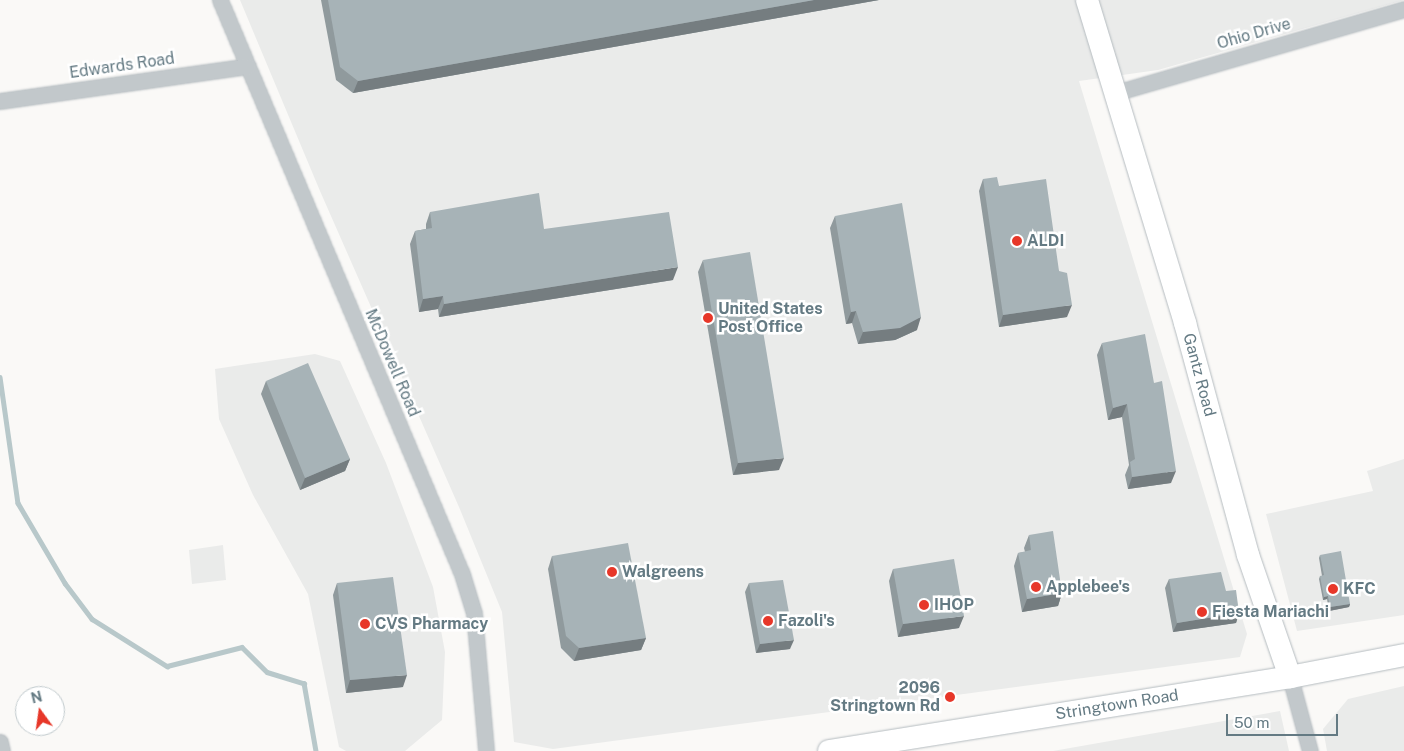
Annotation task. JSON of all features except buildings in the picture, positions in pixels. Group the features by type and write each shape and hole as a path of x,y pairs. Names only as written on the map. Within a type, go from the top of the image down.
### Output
{"main road":[{"name":"Gantz Road","path":"1087,0 1187,333 1248,555 1290,677"},
{"name":"Stringtown Road","path":"829,751 1290,677 1404,655"}],"street":[{"name":"McDowell Road","path":"220,0 462,574 474,613 486,751"},
{"name":"Ohio Drive","path":"1115,93 1404,9"},
{"name":"Edwards Road","path":"0,101 248,66"},
{"name":"Gantz Road","path":"1290,677 1310,751"},
{"path":"0,742 2,751"}],"shaded area":[{"path":"240,0 1404,0 1158,70 1079,81 1247,634 1240,657 553,749 514,742 502,612 459,507 320,191"},
{"path":"315,354 340,361 386,463 433,587 445,652 442,720 405,751 346,751 339,747 308,594 253,495 219,419 215,369"},
{"path":"1404,459 1404,615 1297,631 1266,514 1373,491 1367,471"},
{"path":"223,545 226,580 192,584 189,550"},
{"path":"1404,686 1404,751 1327,751 1323,729 1348,699"},
{"path":"1280,711 1289,751 1053,751"}],"waterway":[{"path":"0,377 18,503 65,583 92,619 167,666 242,647 267,672 304,683 316,751"}],"place":[{"name":"ALDI","path":"1017,241"},
{"name":"United States Post Office","path":"708,318"},
{"name":"Walgreens","path":"612,572"},
{"name":"Applebee's","path":"1036,587"},
{"name":"KFC","path":"1333,589"},
{"name":"IHOP","path":"924,605"},
{"name":"Fiesta Mariachi","path":"1202,612"},
{"name":"Fazoli's","path":"768,621"},
{"name":"CVS Pharmacy","path":"365,624"},
{"name":"2096 Stringtown Rd","path":"950,697"}]}
